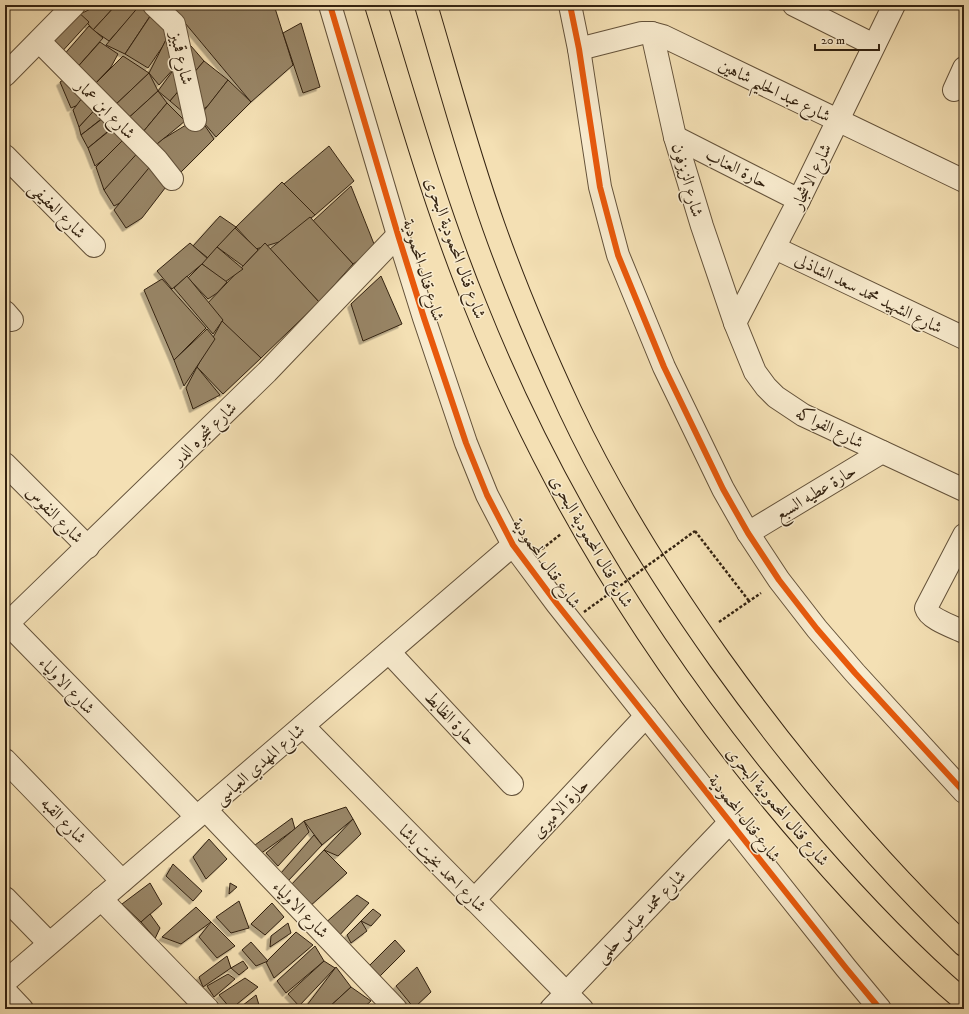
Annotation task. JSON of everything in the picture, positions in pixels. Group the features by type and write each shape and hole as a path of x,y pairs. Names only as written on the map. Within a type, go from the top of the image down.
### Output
{"main road":[{"name":"شارع قنال المحمودية البحرى","path":"376,5 423,158 476,307 509,384 545,460 578,520 629,606 726,744 834,873 892,934 960,1001"},
{"path":"426,5 473,161 494,225 517,287 570,410 632,528 667,584 756,711 811,779 868,845 927,909 964,945"}],"street":[{"path":"5,75 74,5"},
{"name":"شارع قمبيز","path":"154,5 174,24 195,120"},
{"name":"شارع قنال المحمودية","path":"330,5 398,236 468,449 487,495 513,545 646,716 880,1009"},
{"path":"570,5 579,49 600,187 618,255 661,360 723,489 748,532 779,580 817,629 855,673 964,792"},
{"path":"794,5 874,46"},
{"name":"شارع الاشجار","path":"734,323 775,248 894,5"},
{"name":"شارع عبد الحليم شاهين","path":"579,49 642,33 652,33 662,36 964,182"},
{"name":"شارع الزيزفون","path":"652,33 675,137 734,323"},
{"name":"شارع ابن عمار","path":"39,41 161,164 172,179"},
{"path":"954,90 964,68"},
{"name":"حارة العناب","path":"675,137 799,200"},
{"name":"شارع العفيفى","path":"5,156 94,246"},
{"name":"شارع شجره الدر","path":"6,624 88,547 267,372 398,236"},
{"name":"شارع الشهيد محمد سعد الشاذلى","path":"775,248 964,338"},
{"name":"شارع الفواكه","path":"734,323 755,372 766,387 785,405 803,415 964,490"},
{"name":"حارة عطيه السبع","path":"748,532 882,452"},
{"name":"شارع النفوس","path":"5,464 88,547"},
{"path":"964,535 926,608 928,613 933,617 964,632"},
{"name":"شارع المهدي العباسى","path":"5,982 513,545"},
{"name":"شارع الاولياء","path":"6,624 201,813 396,1009"},
{"name":"حارة الظابط","path":"389,652 512,784"},
{"name":"حارة الاميرى","path":"474,900 646,716"},
{"name":"شارع احمد بخيت باشا","path":"303,726 582,1009"},
{"name":"شارع القبه","path":"5,760 122,881"},
{"name":"شارع محمد عباس حلمى","path":"551,1009 730,822"},
{"path":"5,898 49,943"},
{"path":"101,899 208,1009"},
{"path":"5,991 22,1009"}],"path":[{"path":"526,563 578,520"},
{"path":"584,612 695,531 748,601"},
{"path":"701,634 779,580"}],"building":[{"path":"99,5 116,5 93,30 80,14"},
{"path":"116,5 138,5 135,12 109,41 93,30"},
{"path":"140,5 154,5 156,7 125,54 106,45"},
{"path":"182,5 274,5 293,65 251,102 175,11"},
{"path":"74,8 89,22 58,56 47,40"},
{"path":"153,12 174,24 163,46 148,68 125,54"},
{"path":"301,23 320,87 303,93 283,33"},
{"path":"89,26 103,38 74,71 62,57"},
{"path":"172,28 191,46 159,85 149,73"},
{"path":"100,42 118,54 111,67 91,88 74,71"},
{"path":"191,46 204,61 170,101 158,91"},
{"path":"123,56 149,73 112,108 91,88"},
{"path":"204,61 228,80 208,106 190,118 170,101"},
{"path":"149,73 158,91 124,122 112,108"},
{"path":"72,74 87,90 78,105 71,108 60,82"},
{"path":"228,80 251,102 216,137 199,117"},
{"path":"89,89 101,103 79,127 73,110"},
{"path":"158,91 167,103 138,138 124,122"},
{"path":"101,103 110,112 81,135 79,127"},
{"path":"167,103 185,121 150,150 138,138"},
{"path":"107,115 119,122 88,148 81,135"},
{"path":"199,117 214,139 176,177 150,150 163,139"},
{"path":"119,123 130,133 95,166 88,148"},
{"path":"130,133 142,148 120,175 104,190 96,167"},
{"path":"329,146 354,181 315,215 284,184"},
{"path":"142,148 157,160 120,203 114,206 104,190"},
{"path":"153,163 172,179 142,218 126,228 114,210"},
{"path":"282,182 315,215 279,242 256,249 236,227"},
{"path":"351,186 376,249 353,264 313,221"},
{"path":"220,216 236,227 208,258 193,246"},
{"path":"310,217 353,264 319,302 270,249"},
{"path":"235,228 258,250 243,266 217,247"},
{"path":"190,243 208,259 172,289 157,271"},
{"path":"265,243 319,302 261,358 204,307"},
{"path":"217,247 243,269 225,282 202,264"},
{"path":"202,264 227,282 217,293 208,299 188,278"},
{"path":"187,276 223,320 213,334 174,288"},
{"path":"381,276 402,324 363,341 351,304"},
{"path":"162,279 206,328 174,360 144,290"},
{"path":"222,321 261,358 223,394 197,367"},
{"path":"207,329 215,339 184,386 174,360"},
{"path":"197,367 220,395 193,409 186,388"},
{"path":"346,807 353,819 322,845 304,821"},
{"path":"292,818 295,829 260,854 255,845"},
{"path":"353,819 361,834 338,856 324,850"},
{"path":"304,821 309,832 278,866 266,853"},
{"path":"314,835 322,845 288,881 281,873"},
{"path":"209,839 227,859 206,879 193,857"},
{"path":"324,850 347,873 309,907 290,886"},
{"path":"173,864 202,891 193,901 166,876"},
{"path":"150,883 162,904 141,922 122,904"},
{"path":"230,883 237,887 229,894"},
{"path":"357,895 369,903 337,938 323,925"},
{"path":"239,901 249,928 231,933 216,917"},
{"path":"272,903 284,917 265,935 251,924"},
{"path":"196,907 211,922 181,944 162,937"},
{"path":"373,909 381,915 371,926 361,921"},
{"path":"150,914 160,928 153,943 154,937 141,922"},
{"path":"361,921 367,931 351,943 347,935"},
{"path":"211,922 235,946 217,958 199,937"},
{"path":"288,923 291,933 270,947 271,936"},
{"path":"296,932 313,945 274,978 266,962"},
{"path":"395,940 405,951 379,977 369,966"},
{"path":"251,942 268,961 256,966 242,950"},
{"path":"315,946 324,961 286,993 277,981"},
{"path":"227,956 231,968 203,987 199,977"},
{"path":"243,961 248,968 239,975 231,968"},
{"path":"324,961 335,968 299,1006 288,994"},
{"path":"336,967 351,987 327,1009 304,1009"},
{"path":"417,967 431,992 414,1008 396,986"},
{"path":"228,974 235,979 214,997 207,986"},
{"path":"245,978 258,987 231,1009 219,995"},
{"path":"351,987 371,1001 362,1009 327,1009"},
{"path":"256,995 259,1005 254,1009 238,1009"}],"cycle path":[{"path":"330,5 398,235 466,443 487,495 513,545 557,604 880,1009"},
{"path":"570,5 579,49 600,187 618,255 664,367 723,489 748,533 779,580 817,629 855,673 964,792"}]}
